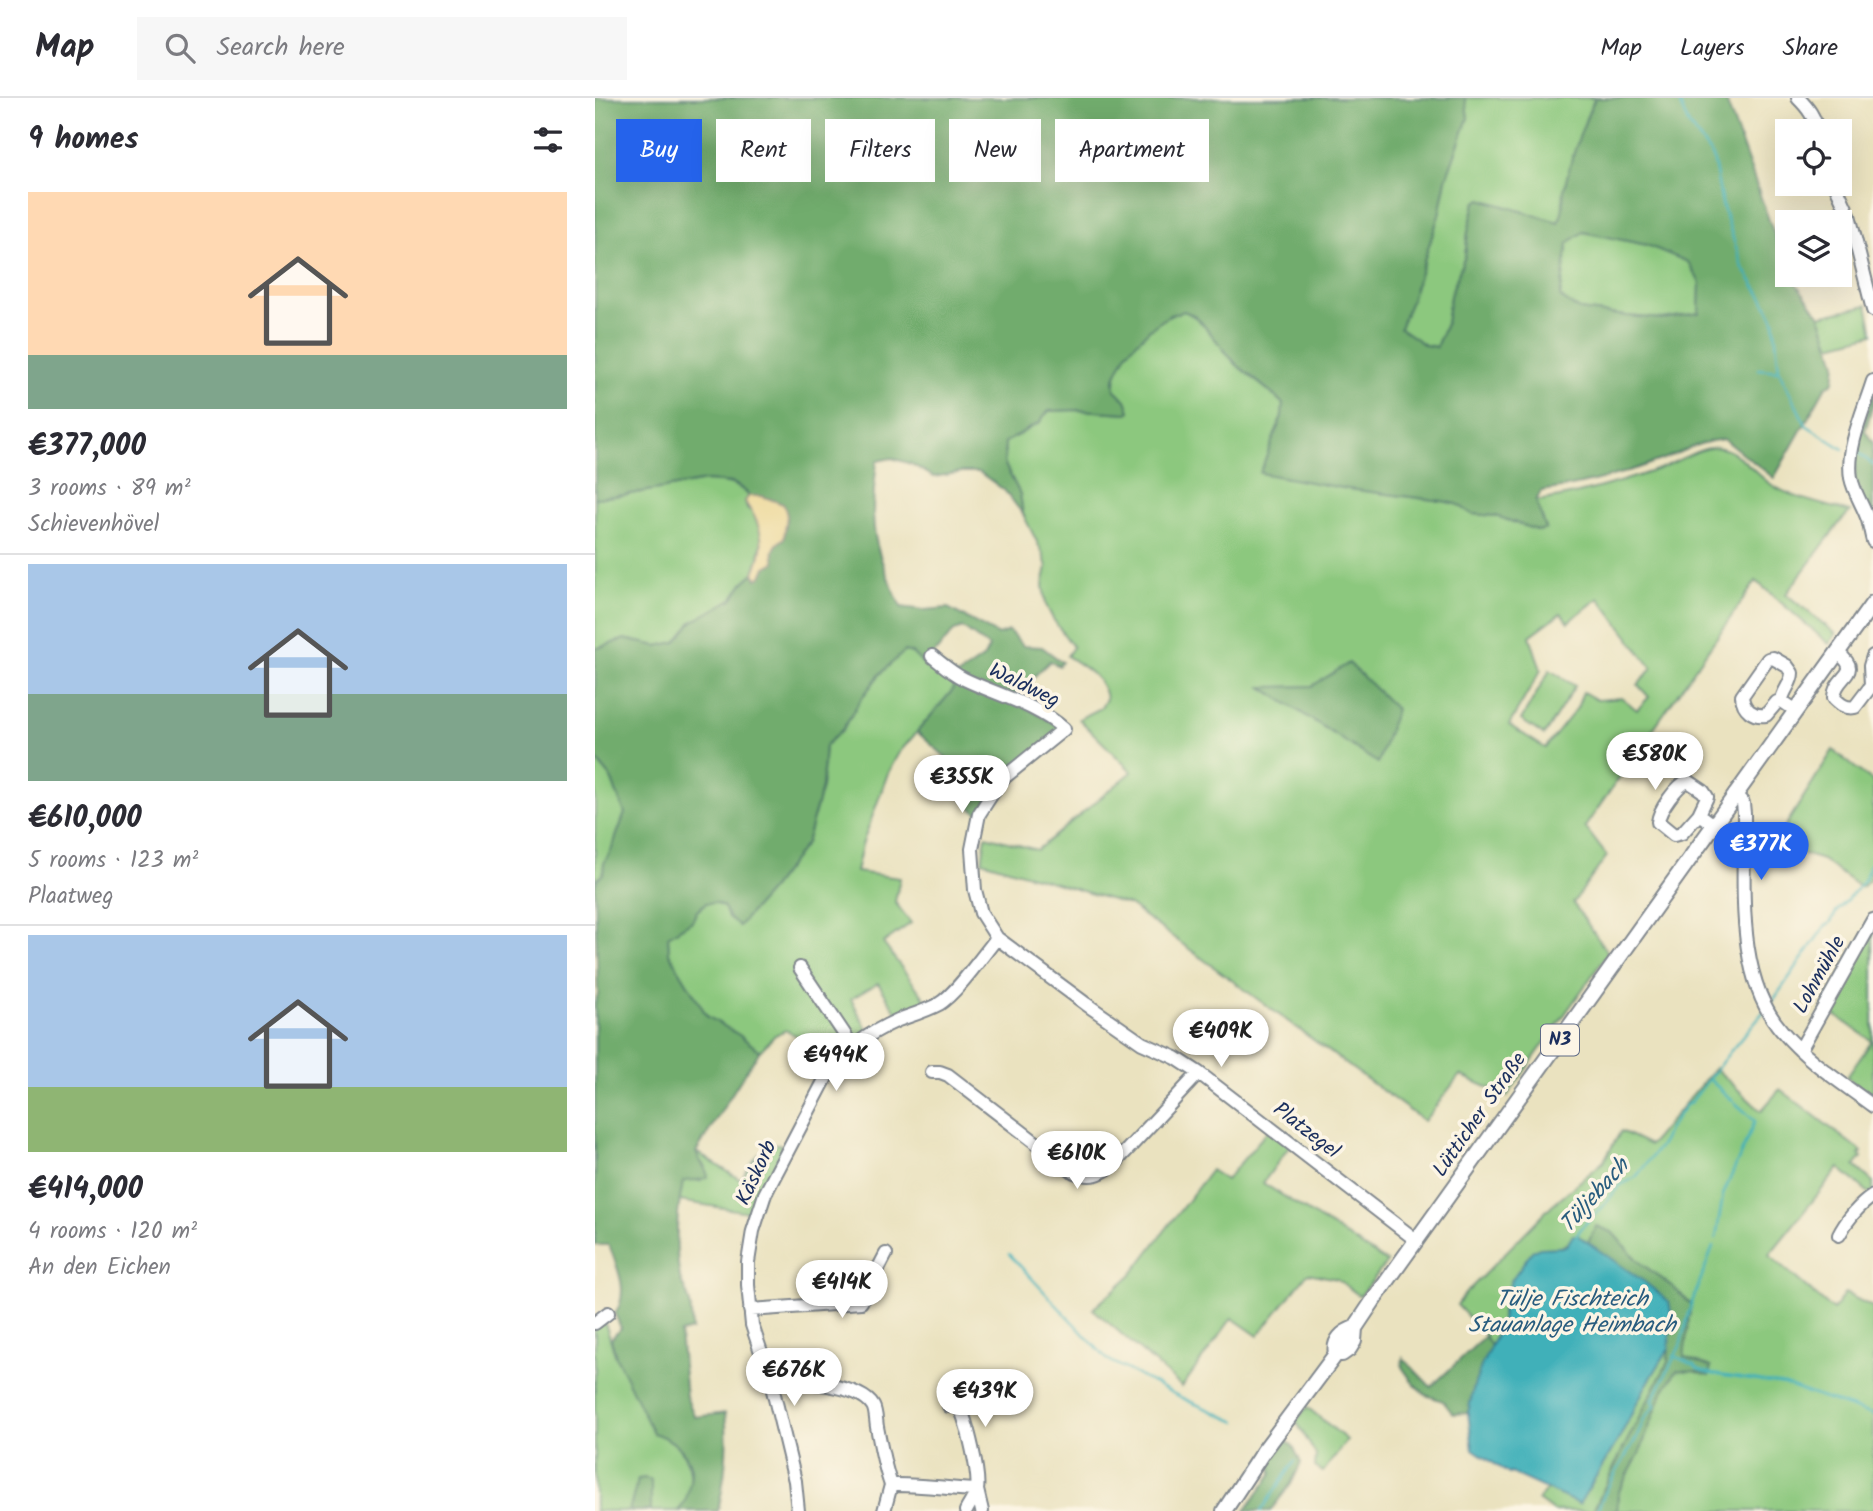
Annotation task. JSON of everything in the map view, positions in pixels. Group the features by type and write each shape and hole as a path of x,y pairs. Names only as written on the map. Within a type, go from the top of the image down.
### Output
{"main road":[{"name":"Lütticher Straße","path":"1224,1511 1263,1452 1336,1354 1342,1354 1349,1349 1354,1341 1355,1328 1416,1240 1873,603"}],"street":[{"path":"1798,98 1814,119"},
{"path":"1841,196 1849,215 1873,310"},
{"path":"1873,381 1851,453 1850,467 1856,495 1868,520 1873,541"},
{"path":"1838,653 1847,660 1849,670 1834,691 1834,698 1849,709 1855,707 1871,687 1870,666 1873,656"},
{"name":"Waldweg","path":"932,656 958,675 1038,710 1064,729 1001,780 979,814 972,849 975,890 981,913 997,938"},
{"path":"1773,658 1787,666 1792,673 1792,681 1782,701 1777,702 1766,715 1758,716 1748,711 1742,703 1742,696 1768,659 1773,658"},
{"path":"1782,701 1795,710"},
{"path":"1735,794 1742,803 1744,813 1745,921 1755,987 1766,1010 1800,1050 1873,1106"},
{"path":"1699,814 1714,825"},
{"name":"Lohmühle","path":"1800,1050 1873,920"},
{"name":"Käskorb","path":"797,1511 795,1481 750,1310 748,1262 753,1231 765,1194 839,1058 889,1024 940,1003 951,995 997,938"},
{"name":"Platzegel","path":"997,938 1142,1043 1176,1058 1199,1073 1416,1240"},
{"path":"800,968 853,1046"},
{"path":"932,1072 948,1075 1074,1171 1093,1176 1103,1173 1114,1164 1199,1073"},
{"path":"1839,1235 1843,1226 1865,1201 1873,1196"},
{"path":"750,1310 861,1302 886,1254"},
{"path":"595,1323 608,1314"},
{"path":"771,1382 800,1381 845,1389 860,1394 873,1406 891,1485 884,1511"},
{"path":"949,1406 959,1406 964,1416 982,1511"},
{"path":"891,1485 912,1484 977,1490"},
{"path":"966,1511 977,1490"}],"green space":[{"path":"595,98 1465,98 1468,118 1446,179 1439,215 1400,328 1425,345 1436,347 1446,324 1450,296 1465,256 1475,203 1481,199 1558,222 1562,214 1564,190 1573,155 1595,98 1725,98 1775,237 1775,287 1799,287 1820,316 1836,363 1834,381 1825,388 1774,478 1724,439 1714,441 1611,476 1541,491 1536,501 1546,529 1539,531 1496,516 1472,514 1457,504 1348,489 1260,473 1282,416 1283,404 1236,364 1196,316 1184,311 1170,315 1150,329 1128,351 1114,379 1115,390 1126,400 1130,411 1049,411 1040,423 1005,442 1004,463 1020,494 1023,514 1004,490 979,472 934,477 911,464 892,458 877,461 873,503 875,535 884,569 901,607 924,610 948,608 998,635 1009,631 1023,646 1042,647 1062,662 1059,666 1050,661 1011,699 1064,729 1001,780 979,814 964,802 957,767 917,732 952,691 954,684 926,667 912,653 905,651 880,674 843,729 825,746 822,787 806,843 772,888 739,926 728,917 724,907 716,903 706,903 697,911 692,921 668,936 669,953 707,1016 760,1051 696,1152 708,1177 683,1182 678,1217 678,1265 690,1305 692,1330 680,1333 686,1397 695,1417 725,1413 726,1462 718,1511 678,1511 688,1493 691,1472 689,1463 677,1446 653,1433 616,1357 611,1339 621,1328 615,1314 622,1297 621,1280 609,1245 595,1245 595,1003 598,994 595,888 597,879 603,874 604,863 625,813 610,776 595,758 595,649 625,639 657,646 676,642 692,622 732,599 754,573 757,579 766,567 775,562 774,551 784,538 787,516 783,504 762,496 749,496 733,483 706,481 595,498","holes":["1583,232 1647,245 1688,262 1700,283 1699,313 1663,319 1627,316 1580,310 1560,297 1568,243","963,628 989,647 984,657 957,676 931,657 954,631"]},
{"path":"1465,98 1595,98 1578,144 1564,191 1563,213 1558,222 1481,199 1475,203 1465,256 1450,296 1446,324 1436,347 1425,345 1400,328 1439,215 1446,179 1468,118"},
{"path":"1583,232 1647,245 1689,262 1700,283 1699,313 1663,319 1627,316 1580,310 1560,297 1568,243"},
{"path":"1867,305 1873,334 1831,345 1820,316"},
{"path":"1184,311 1200,321 1237,365 1283,404 1282,416 1261,473 1348,489 1457,504 1472,514 1496,516 1539,531 1546,528 1536,501 1612,484 1705,449 1721,448 1741,458 1763,479 1787,493 1850,512 1786,594 1836,634 1829,644 1756,581 1585,827 1607,856 1573,903 1608,953 1507,1096 1460,1075 1424,1121 1129,905 982,861 986,836 1037,850 1132,772 1079,719 1101,708 1106,699 1097,679 1067,656 1073,647 1046,605 1043,585 1047,567 1023,514 1020,494 1004,463 1005,442 1040,423 1049,411 1130,411 1126,400 1115,390 1120,364 1137,340 1172,315","holes":["1599,598 1652,668 1638,685 1649,697 1637,710 1622,698 1597,700 1583,692 1577,708 1545,748 1509,725 1541,670 1530,636 1561,613 1568,622","1312,686 1378,762 1263,688"]},
{"path":"1873,391 1873,404 1865,431 1873,443 1873,527 1855,479 1855,452"},
{"path":"706,481 735,485 749,496 745,502 747,508 753,513 763,536 754,573 744,582 733,599 692,622 676,642 657,646 625,639 595,649 595,498"},
{"path":"905,651 912,653 926,667 954,684 952,691 898,754 888,773 862,845 856,872 900,878 895,902 911,923 883,943 929,1004 899,1016 878,983 851,999 869,1033 835,1058 786,1030 775,1035 760,1051 707,1016 669,953 668,936 692,921 697,911 706,903 716,903 724,907 728,917 739,925 772,888 806,843 822,787 825,746 843,729 880,674"},
{"path":"1349,663 1396,709 1378,763 1262,687 1312,686"},
{"path":"1550,670 1575,686 1544,735 1521,720"},
{"path":"1833,750 1873,782 1873,866 1870,873 1873,877 1861,888 1822,860 1774,844"},
{"path":"595,758 610,776 625,813 604,863 603,874 597,879 595,888"},
{"path":"1873,926 1873,1093 1870,1097 1847,1077 1872,1041 1826,1009"},
{"path":"1715,1068 1761,1111 1780,1089 1862,1152 1859,1155 1862,1157 1855,1166 1873,1182 1873,1192 1869,1193 1839,1168 1769,1255 1833,1310 1845,1293 1873,1307 1873,1511 1617,1511 1618,1493 1639,1454 1662,1393 1677,1370 1709,1375 1683,1357 1691,1304 1638,1261 1612,1232 1596,1226 1588,1243 1577,1235 1560,1247 1532,1251 1502,1309 1502,1323 1491,1346 1485,1335 1457,1305 1552,1205 1603,1162 1621,1131 1650,1145"},
{"path":"1270,1128 1291,1144 1263,1183 1387,1262 1360,1296 1337,1279 1308,1273 1258,1336 1232,1318 1182,1387 1093,1309 1131,1275 1211,1170 1226,1180"},
{"path":"775,1144 780,1144 783,1148 754,1213 679,1201 682,1182 689,1179 700,1181 706,1167 698,1160 696,1152 741,1180 759,1154"},
{"path":"1596,1226 1612,1232 1638,1261 1691,1304 1684,1357 1711,1367 1709,1375 1677,1370 1662,1393 1639,1454 1618,1493 1617,1511 1593,1511 1668,1362 1671,1312 1588,1243"},
{"path":"605,1323 616,1357 662,1436 672,1442 686,1459 691,1481 685,1502 678,1511 595,1511 595,1328"},
{"path":"1485,1336 1491,1346 1474,1386 1468,1413 1453,1414 1443,1401 1426,1395 1414,1384 1402,1367 1403,1358 1431,1387"},
{"path":"1669,1348 1668,1362 1593,1511 1553,1511 1538,1500 1547,1489 1579,1504"},
{"path":"1307,1407 1347,1440 1323,1472 1315,1467 1316,1455 1296,1421"},
{"path":"1282,1437 1293,1446 1301,1463 1291,1484 1270,1511 1245,1511 1272,1474 1269,1456"},
{"path":"638,1479 651,1480 651,1511 629,1511"}],"sand":[{"path":"749,496 762,496 783,504 787,516 784,538 774,551 775,562 766,567 758,579 754,573 761,551 761,538 758,524 745,501"}],"water":[{"name":"Tülje Fischteich Stauanlage Heimbach","path":"1573,1235 1577,1235 1646,1283 1669,1302 1671,1312 1669,1348 1579,1504 1509,1474 1473,1449 1468,1413 1482,1364 1502,1323 1504,1299 1512,1279 1532,1251 1562,1247 1567,1245"}],"waterway":[{"path":"1677,98 1689,125 1713,157 1722,204 1742,266 1774,320 1779,371 1806,425 1843,449"},
{"path":"1758,369 1779,371"},
{"path":"1858,452 1873,465"},
{"name":"Tüljebach","path":"1770,1005 1825,926 1865,880 1873,861"},
{"name":"Tüljebach","path":"1575,1238 1619,1186 1636,1177 1663,1142 1685,1106 1764,1011"},
{"path":"1709,1079 1755,1121 1723,1195 1716,1238"},
{"path":"1598,1511 1644,1419 1655,1406 1653,1400 1680,1346 1691,1305 1713,1247"},
{"path":"1009,1254 1107,1359 1182,1398 1237,1422"},
{"path":"1674,1356 1712,1374 1785,1385 1873,1415"},
{"path":"1261,1511 1295,1461"}]}
